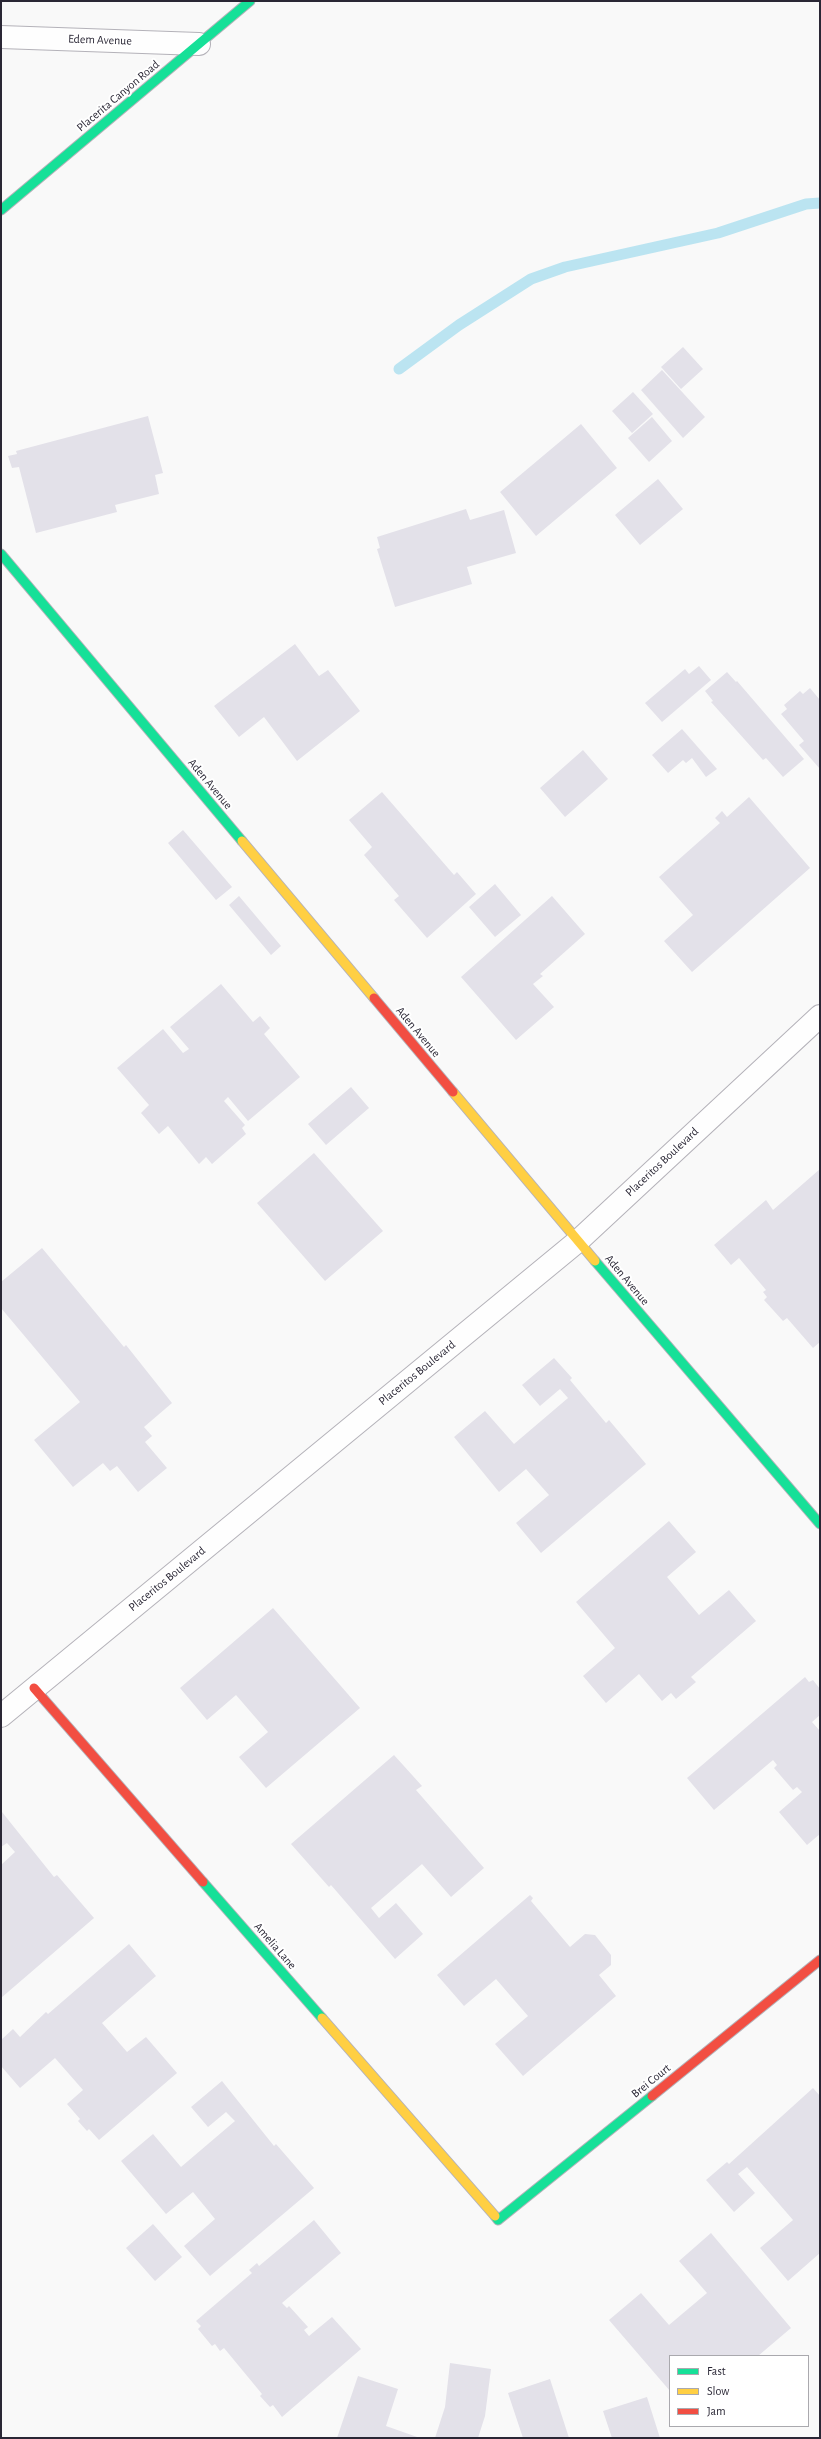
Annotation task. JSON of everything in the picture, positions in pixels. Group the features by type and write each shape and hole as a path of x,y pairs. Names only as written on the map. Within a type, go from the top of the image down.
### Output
{"street":[{"name":"Placerita Canyon Road","path":"1,210 250,1"},
{"name":"Edem Avenue","path":"1,37 200,44"},
{"name":"Aden Avenue","path":"1,554 578,1241 820,1524"},
{"name":"Placeritos Boulevard","path":"1,1716 578,1241 820,1016"},
{"name":"Amelia Lane","path":"34,1688 498,2220"},
{"name":"Brei Court","path":"498,2220 820,1960"}],"building":[{"path":"683,347 703,369 681,389 661,367"},
{"path":"662,370 705,417 683,438 641,390"},
{"path":"633,392 653,414 632,433 612,411"},
{"path":"148,416 163,473 155,475 159,494 115,505 117,512 36,533 19,467 12,468 8,456 17,454 16,451"},
{"path":"652,417 672,441 649,462 628,438"},
{"path":"581,424 617,468 536,536 500,492"},
{"path":"658,479 683,509 640,545 615,515"},
{"path":"466,509 470,520 504,510 516,553 467,567 472,584 395,607 377,549 380,548 377,537"},
{"path":"295,644 319,676 328,670 360,711 297,761 264,717 239,737 214,706"},
{"path":"699,666 711,680 662,722 645,703 685,669 689,674"},
{"path":"727,672 736,682 737,681 804,759 783,777 766,758 763,760 711,702 713,701 705,691"},
{"path":"810,688 820,700 820,769 799,745 804,741 781,714 787,709 784,705 800,691 803,694"},
{"path":"682,729 717,769 706,777 692,758 686,763 683,760 668,773 652,755"},
{"path":"583,750 608,779 565,817 540,788"},
{"path":"382,792 454,875 457,872 476,894 427,938 394,900 399,896 364,855 372,847 349,820"},
{"path":"749,797 810,868 692,972 664,941 693,915 659,877 720,823 715,818 722,811 727,817"},
{"path":"183,830 232,887 216,900 168,843"},
{"path":"495,884 521,915 495,937 469,907"},
{"path":"239,896 281,946 271,955 229,905"},
{"path":"552,896 585,934 540,974 543,976 533,984 554,1007 516,1040 461,977"},
{"path":"221,984 253,1022 260,1016 270,1028 264,1034 300,1077 248,1121 228,1097 224,1101 245,1125 242,1128 246,1134 212,1164 206,1157 199,1164 168,1126 159,1134 141,1113 149,1105 117,1068 163,1029 183,1053 189,1049 170,1027"},
{"path":"351,1087 369,1108 326,1145 308,1124"},
{"path":"314,1153 383,1231 325,1281 257,1203"},
{"path":"820,1169 820,1342 813,1348 787,1318 783,1321 764,1300 767,1297 763,1292 766,1290 739,1258 731,1265 714,1245 766,1200 773,1210"},
{"path":"42,1248 124,1347 126,1345 172,1403 144,1427 152,1436 145,1442 167,1468 138,1492 117,1466 110,1471 103,1463 73,1487 34,1440 80,1402 1,1308 1,1282"},
{"path":"554,1358 572,1378 570,1380 606,1423 609,1420 646,1464 541,1553 516,1523 549,1495 526,1469 499,1492 454,1437 485,1411 514,1444 568,1398 560,1389 540,1406 522,1385"},
{"path":"669,1521 696,1552 667,1577 699,1615 729,1590 756,1621 691,1677 696,1682 676,1699 671,1693 662,1701 639,1674 606,1703 583,1676 615,1648 576,1602"},
{"path":"273,1608 360,1708 266,1788 239,1757 268,1732 236,1695 207,1720 180,1688"},
{"path":"805,1677 809,1682 813,1680 820,1689 820,1715 812,1722 820,1731 820,1834 807,1845 779,1812 802,1792 797,1787 793,1790 774,1768 777,1765 773,1760 714,1810 687,1778"},
{"path":"394,1755 422,1786 416,1790 484,1868 451,1897 422,1864 371,1908 379,1918 396,1903 423,1934 395,1959 331,1885 329,1887 291,1844"},
{"path":"2,1812 54,1877 57,1875 94,1918 1,1998 1,1865 15,1852 7,1843 1,1847"},
{"path":"530,1895 533,1898 531,1901 570,1947 585,1934 595,1935 611,1955 611,1965 599,1975 616,1996 523,2076 495,2044 528,2016 496,1979 464,2006 437,1975"},
{"path":"129,1944 156,1976 102,2023 127,2052 146,2037 177,2073 99,2140 89,2129 87,2131 78,2121 80,2119 67,2104 83,2090 55,2058 20,2088 1,2066 1,2040 13,2029 20,2037 46,2012 48,2014"},
{"path":"222,2081 274,2146 276,2144 314,2188 210,2276 184,2246 215,2219 193,2192 166,2214 121,2161 153,2134 181,2167 235,2121 226,2112 208,2127 191,2107"},
{"path":"813,2088 820,2096 820,2253 788,2281 760,2248 793,2220 747,2167 738,2174 755,2193 734,2212 706,2180 727,2162 729,2164"},
{"path":"314,2220 341,2253 282,2303 287,2308 289,2306 308,2327 304,2330 309,2336 332,2317 361,2349 282,2417 273,2405 270,2407 260,2396 262,2394 224,2348 220,2351 215,2344 212,2346 198,2329 201,2326 196,2321 252,2273 249,2270 257,2263 259,2266"},
{"path":"153,2224 182,2257 155,2281 126,2248"},
{"path":"711,2233 791,2328 759,2355 669,2355 669,2390 609,2320 641,2293 669,2325 707,2293 679,2261"},
{"path":"450,2363 491,2369 485,2416 478,2438 435,2438 445,2407"},
{"path":"358,2376 398,2389 386,2426 420,2438 337,2438"},
{"path":"550,2379 569,2438 523,2438 508,2393"},
{"path":"647,2397 660,2438 612,2438 603,2411"}],"waterway":[{"path":"399,369 459,325 531,279 565,267 718,233 806,204 820,203"}],"traffic: fast":[{"path":"1,210 250,1"},
{"path":"1,554 242,841"},
{"path":"595,1261 820,1524"},
{"path":"203,1882 322,2018"},
{"path":"495,2216 498,2220 652,2096"}],"traffic: slow":[{"path":"242,841 374,998"},
{"path":"453,1092 595,1261"},
{"path":"322,2018 495,2216"}],"traffic: jam":[{"path":"374,998 453,1092"},
{"path":"34,1688 203,1882"},
{"path":"652,2096 820,1960"}]}
